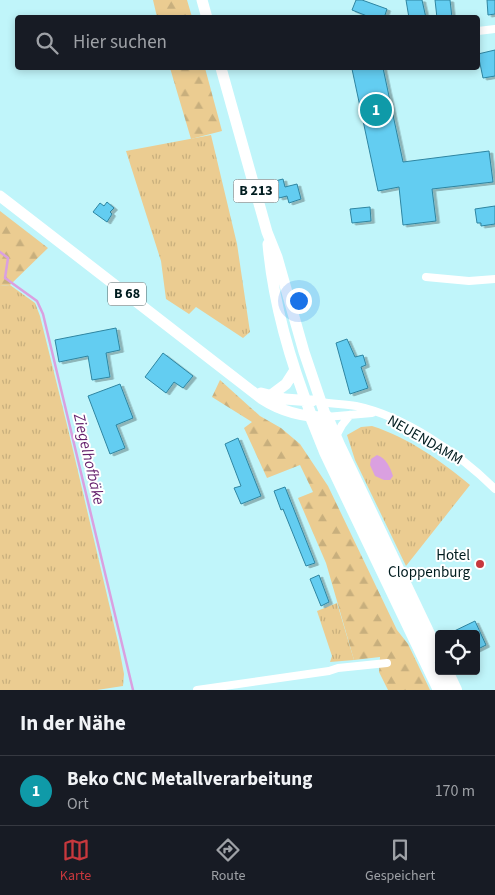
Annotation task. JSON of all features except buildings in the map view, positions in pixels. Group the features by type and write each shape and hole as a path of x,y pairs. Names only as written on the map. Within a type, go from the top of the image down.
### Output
{"highway":[{"name":"B 213","path":"312,417 330,461 440,690"},
{"name":"B 213","path":"326,417 435,648"},
{"path":"448,675 455,690"}],"main road":[{"path":"202,0 206,15"},
{"name":"B 213","path":"222,70 267,232 277,257 304,352 326,417"},
{"name":"B 68","path":"0,196 262,399 280,409 312,417 326,417"},
{"name":"B 213","path":"267,232 275,299 295,370 312,417"},
{"path":"270,396 286,384 295,370"},
{"name":"B 68","path":"254,391 285,399 321,402"}],"street":[{"path":"480,31 495,29"},
{"path":"426,277 469,281 495,279"},
{"name":"NEUENDAMM","path":"321,402 355,406 376,412 407,426 461,459 495,489"},
{"name":"NEUENDAMM","path":"326,417 376,412"},
{"path":"335,438 350,414"},
{"path":"197,690 387,662"}],"green space":[{"path":"153,0 187,0 191,15 157,15"},
{"path":"171,70 206,70 222,131 191,139"},
{"path":"211,135 237,244 250,332 243,338 196,307 189,314 166,299 161,261 126,151"},
{"path":"0,211 48,248 10,285 0,286"},
{"path":"10,285 35,303 40,316 118,642 124,674 123,686 97,690 0,690 0,286"},
{"path":"220,380 260,416 281,428 300,444 328,486 397,630 408,644 430,690 388,690 379,672 380,657 354,660 326,563 298,498 313,492 300,465 267,478 244,428 252,422 212,397"},
{"path":"372,426 411,443 470,485 406,566 355,460 347,435 361,427"},
{"path":"337,603 354,660 330,662 332,656 317,611"}],"shaded area":[{"path":"377,455 383,458 389,466 393,476 390,480 384,480 375,476 370,465 371,459"}],"waterway":[{"name":"Ziegelhofbäke","path":"0,252 8,258 5,278 37,301 43,314 133,690"}],"place":[{"name":"Beko CNC Metallverarbeitung","path":"376,110"},
{"name":"Hotel Cloppenburg","path":"480,564"}]}
